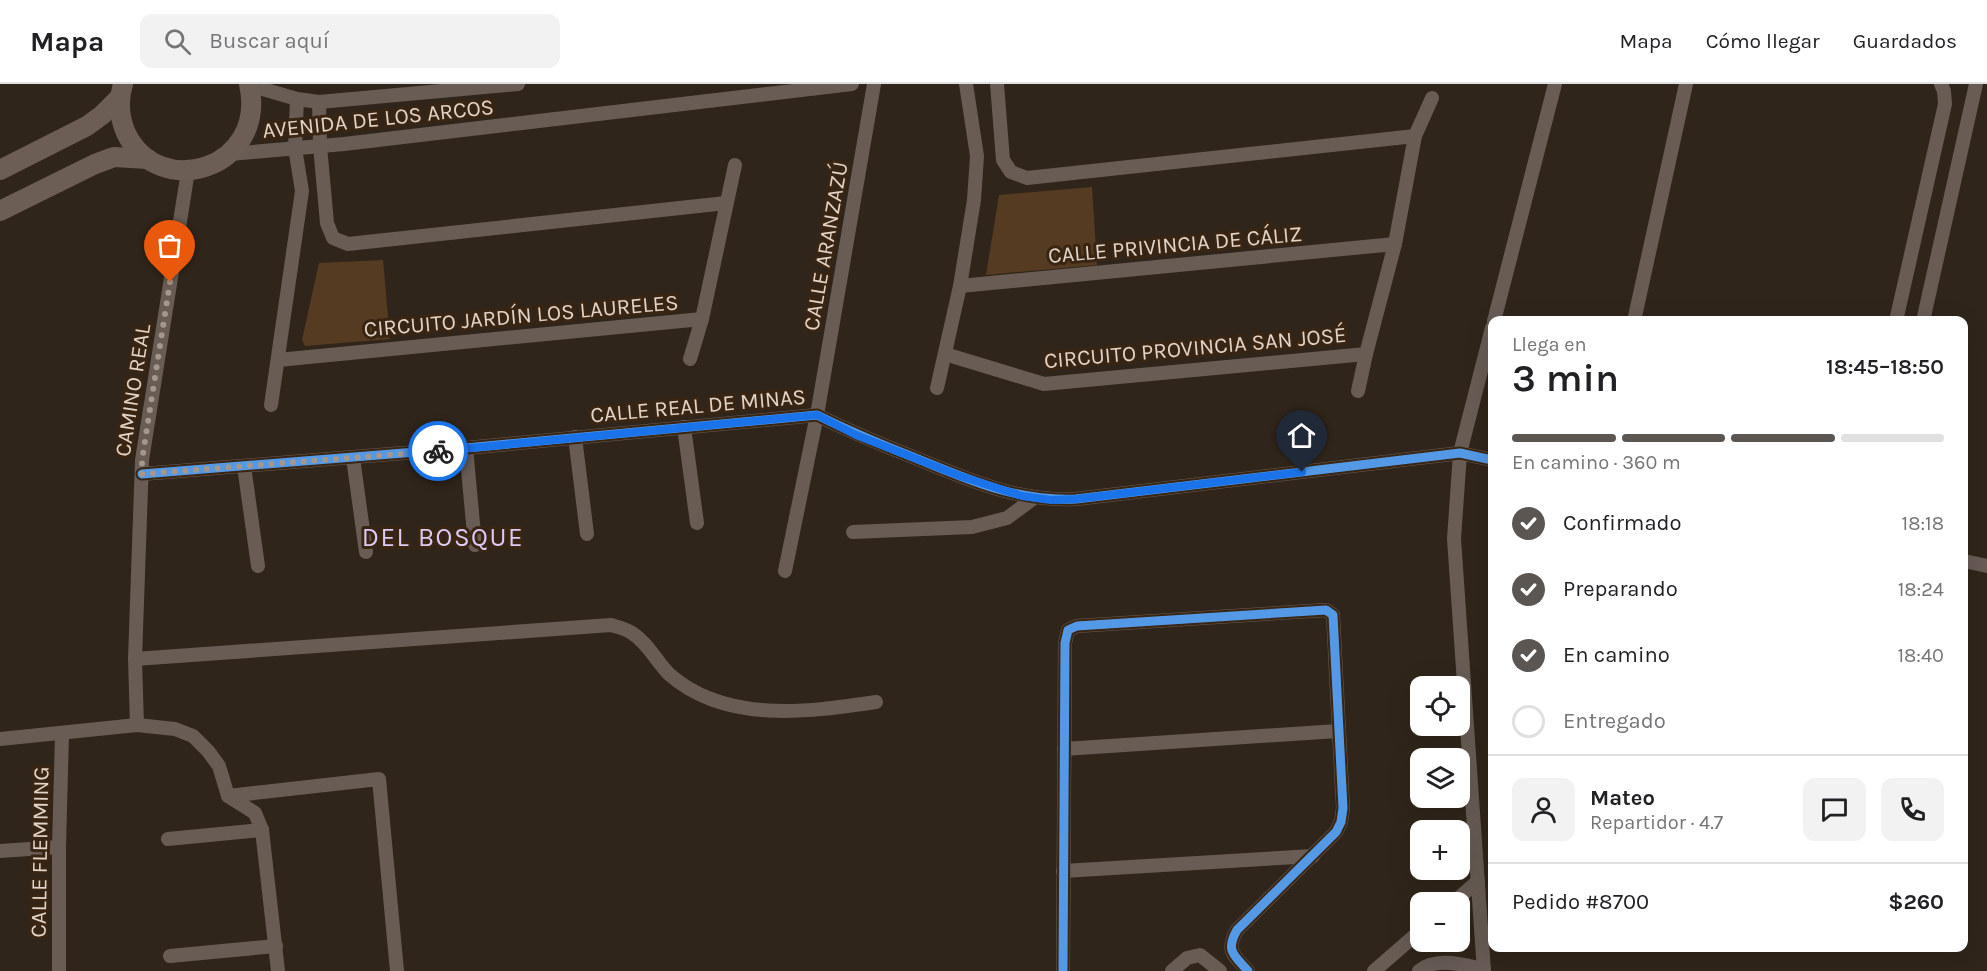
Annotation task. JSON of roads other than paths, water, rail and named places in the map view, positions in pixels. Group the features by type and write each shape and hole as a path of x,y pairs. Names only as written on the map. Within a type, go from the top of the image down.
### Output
{"main road":[{"path":"121,91 121,121 131,142 148,159 167,168 188,171 209,167 230,154 241,141 249,125 252,105 249,85"},
{"path":"0,170 87,126 102,115 121,91"},
{"path":"0,211 95,164 114,157 148,159"}],"street":[{"name":"AVENIDA DE LOS ARCOS","path":"249,85 297,99 319,102 518,84"},
{"name":"AVENIDA DE LOS ARCOS","path":"230,154 320,146 746,90 852,84"},
{"name":"CALLE ARANZAZÚ","path":"785,571 817,415 874,84"},
{"path":"937,388 960,286 975,200 977,156 966,84"},
{"path":"998,84 1003,160 1011,172 1027,178 1415,136"},
{"path":"1495,316 1555,84"},
{"path":"1635,316 1686,84"},
{"path":"1897,316 1942,120 1945,104 1941,84"},
{"path":"1924,316 1976,84"},
{"name":"CIRCUITO PROVINCIA SAN JOSÉ","path":"1358,392 1395,244 1415,136 1432,98"},
{"path":"272,405 302,191 295,148 297,99"},
{"path":"319,102 320,146 327,223 333,238 348,244 726,203"},
{"name":"CIRCUITO JARDÍN LOS LAURELES","path":"278,360 702,319 735,165"},
{"name":"CAMINO REAL","path":"137,724 135,659 142,460 188,171"},
{"name":"CALLE PRIVINCIA DE CÁLIZ","path":"960,286 1395,244"},
{"path":"690,359 702,319"},
{"path":"1419,971 1436,963 1484,970 1454,539 1460,453 1488,344"},
{"name":"CIRCUITO PROVINCIA SAN JOSÉ","path":"945,354 1044,384 1366,354"},
{"name":"CALLE REAL DE MINAS","path":"142,474 353,458 817,415 856,435 960,476 1022,496 1051,500 1076,499 1460,453 1488,459"},
{"path":"684,427 697,523"},
{"path":"575,437 587,534"},
{"path":"466,448 476,545"},
{"path":"353,458 366,552"},
{"path":"244,466 258,566"},
{"path":"853,532 972,527 1007,518 1034,498"},
{"path":"1968,562 1987,566"},
{"path":"1063,971 1065,644 1068,630 1077,626 1326,610 1333,615 1343,808 1341,822 1336,832 1238,930 1231,941 1231,952 1248,971"},
{"path":"135,659 611,625 632,633 649,649 669,674 695,692 734,706 786,712 822,710 876,702"},
{"path":"0,739 137,724 175,729 193,736 219,766 228,796 255,813 262,830 278,971"},
{"path":"1064,749 1338,731"},
{"name":"CALLE FLEMMING","path":"59,971 62,734"},
{"path":"228,796 379,779 397,971"},
{"path":"168,839 262,830"},
{"path":"0,851 59,847"},
{"path":"1063,871 1313,856"},
{"path":"1466,892 1478,881"},
{"path":"1374,971 1410,940"},
{"path":"170,956 276,946"},
{"path":"1172,971 1187,958 1200,955 1220,971"}],"district":[{"name":"DEL BOSQUE","path":"443,537"}]}
